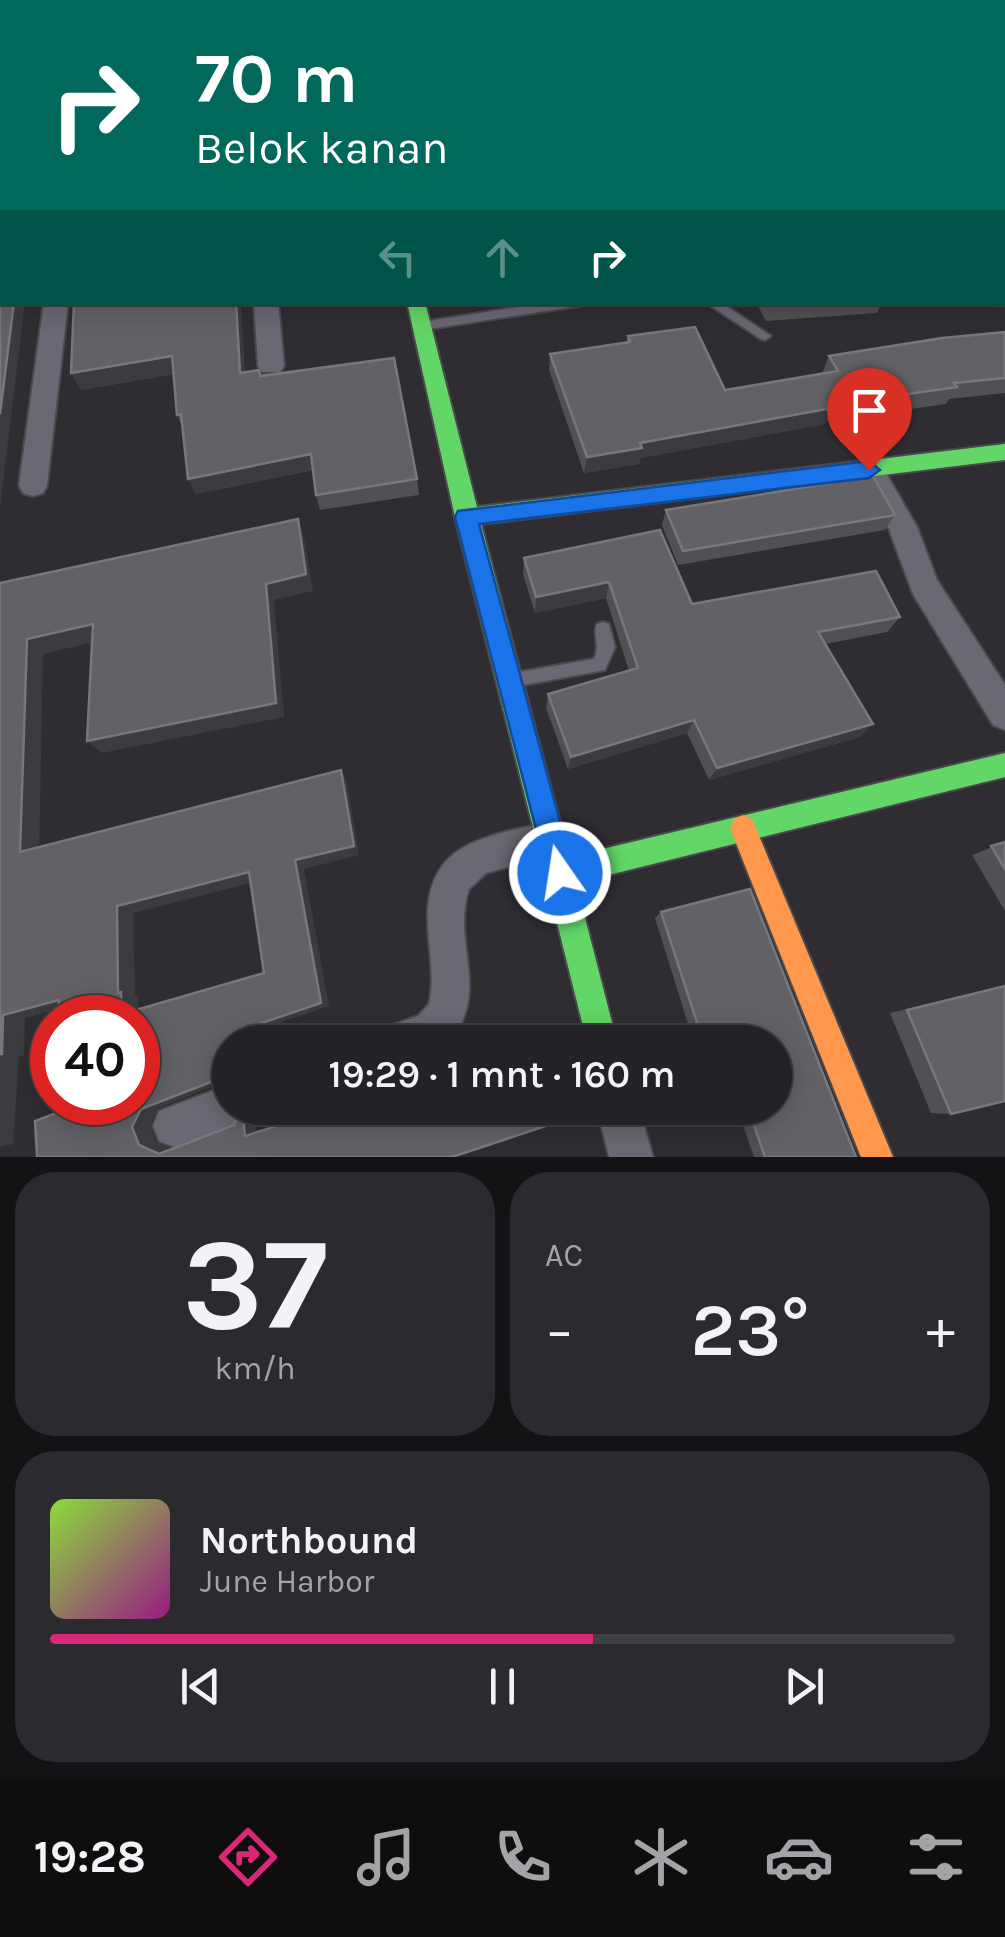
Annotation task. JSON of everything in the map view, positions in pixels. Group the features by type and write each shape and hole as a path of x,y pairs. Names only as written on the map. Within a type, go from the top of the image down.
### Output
{"street":[{"path":"34,486 56,305"},
{"path":"266,305 271,366"},
{"path":"417,305 466,517 598,1025"},
{"path":"466,517 1005,452"},
{"path":"869,470 903,527 924,585 1005,714"},
{"path":"438,1025 448,1009 452,984 445,932 452,880 471,861 556,856 743,828 1005,765"},
{"path":"743,828 877,1157"},
{"path":"174,1126 212,1112"},
{"path":"623,1125 631,1157"}],"lane":[{"path":"422,326 559,305"},
{"path":"716,305 765,336"},
{"path":"509,681 599,665 606,647 603,629"}],"building":[{"path":"0,305 14,305 0,414"},
{"path":"74,305 236,305 240,373 259,370 260,376 394,358 417,479 316,495 311,454 188,479 172,356 71,373"},
{"path":"695,327 725,390 838,371 829,356 1005,332 1005,378 831,405 832,408 640,443 642,448 587,457 550,354 630,342 628,336"},
{"path":"873,476 895,515 683,551 666,510"},
{"path":"298,519 306,574 266,584 276,703 87,741 93,624 27,639 20,852 341,770 354,846 295,860 321,1003 256,1025 212,1025 212,1082 160,1102 160,1003 264,973 249,872 117,906 118,993 121,995 30,995 30,1008 3,1015 0,1054 0,583"},
{"path":"660,530 692,604 876,571 900,617 818,632 873,724 717,768 694,720 571,757 548,694 638,668 609,582 536,597 524,558"},
{"path":"1005,842 1005,869 991,846"},
{"path":"750,889 856,1157 765,1157 754,1125 792,1125 792,1025 698,1025 661,912"},
{"path":"1005,986 1005,1101 951,1114 907,1010"},
{"path":"35,1125 133,1125 139,1145 159,1154 234,1125 244,1125 245,1136 280,1125 549,1125 452,1157 37,1157"}],"traffic: fast":[{"path":"417,305 598,1025"},
{"path":"466,517 1005,452"},
{"path":"560,873 1005,765"}],"traffic: slow":[{"path":"743,828 877,1157"}],"route":[{"path":"560,873 466,517 869,470"}]}
